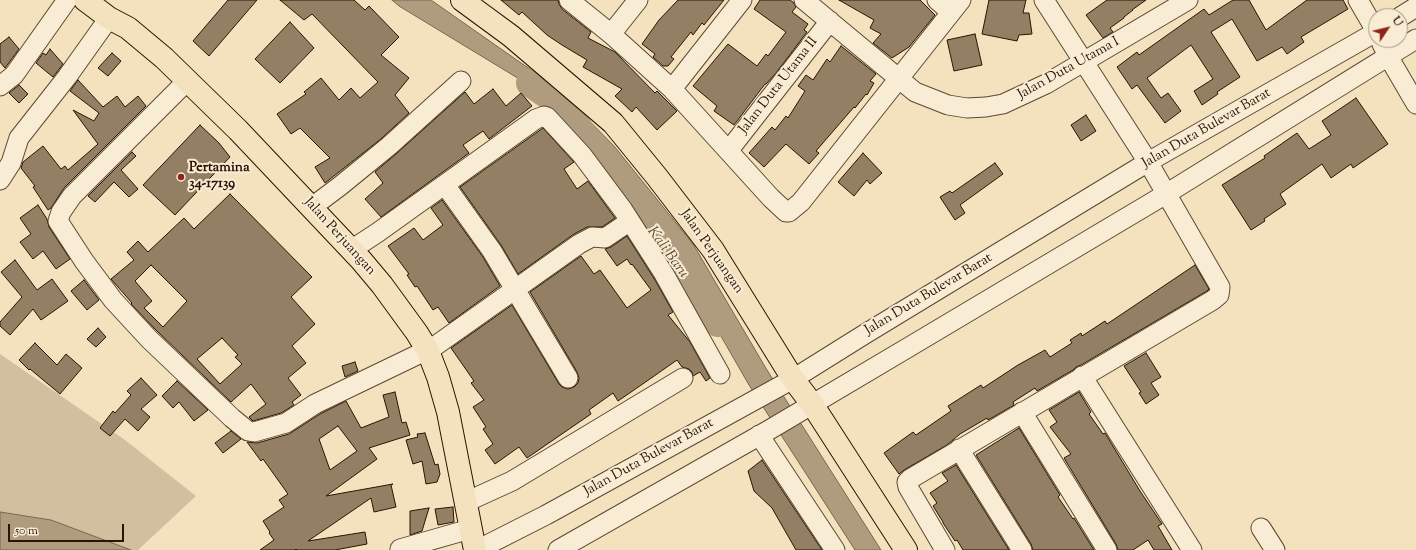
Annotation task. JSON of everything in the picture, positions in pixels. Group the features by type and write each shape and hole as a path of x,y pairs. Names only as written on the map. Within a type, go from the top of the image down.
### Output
{"main road":[{"name":"Jalan Perjuangan","path":"85,0 109,18 128,28 164,58 232,124 351,250 386,291 417,333 428,352 438,377 444,398 474,543"},
{"name":"Jalan Perjuangan","path":"462,0 511,36 613,122 658,177 713,250 787,382 906,550"}],"street":[{"path":"0,86 14,75 67,0"},
{"path":"569,0 611,34 672,89 771,198 786,212 789,212 801,202 899,79 950,4"},
{"path":"611,34 638,0"},
{"path":"672,89 742,0"},
{"name":"Jalan Duta Utama I","path":"804,0 915,92 948,105 967,108 1003,104 1018,98 1046,84 1084,61 1160,7 1188,0"},
{"path":"945,550 908,488 907,482 910,479 1213,300 1219,294 1220,287 1148,162 1044,0"},
{"path":"1358,0 1368,17"},
{"path":"0,180 11,163 19,138 67,77 109,18"},
{"name":"Jalan Duta Utama II","path":"729,150 830,21"},
{"name":"Jalan Duta Bulevar Barat","path":"400,549 474,543 546,515 787,382 1148,162 1368,36"},
{"path":"558,550 764,433 1166,194 1384,48 1416,104"},
{"path":"187,81 72,196 58,218 58,221 84,261 113,300 150,340 232,418 248,431 254,432 286,423 315,404 421,353 428,352 579,244 592,237 605,238 630,221"},
{"path":"312,207 389,146 461,81"},
{"path":"351,250 377,234 536,119 544,116 548,117 582,154 630,221 664,274 720,374"},
{"path":"445,185 492,251 568,378"},
{"path":"1082,376 1192,550"},
{"path":"466,502 512,481 683,378"},
{"path":"1022,412 1107,550"},
{"path":"764,433 836,550"},
{"path":"960,449 1022,550"},
{"path":"1261,528 1275,550"}],"shaded area":[{"path":"392,0 431,0 534,72 569,100 614,146 693,244 767,370 881,550 855,550 749,385 676,258 606,154 562,105 399,6"},
{"path":"0,354 125,440 196,496 138,550 131,550 51,520 0,512"},
{"path":"0,512 51,520 131,550 0,550"}],"building":[{"path":"228,0 257,0 209,56 193,41"},
{"path":"280,0 354,0 365,10 369,6 399,37 381,55 409,78 395,95 409,113 382,138 325,183 315,167 330,158 300,128 291,134 277,114 306,94 304,92 321,78 339,100 351,88 360,98 378,82 312,14 304,20"},
{"path":"501,0 558,0 562,9 591,32 588,38 615,52 655,93 657,91 677,111 657,130 636,107 632,112 615,96 622,89 583,67 587,60 547,35 522,12 519,15"},
{"path":"678,0 724,0 704,25 702,23 693,35 691,32 671,57 674,59 668,66 663,66 653,57 655,54 642,44 659,20"},
{"path":"760,0 790,0 796,7 792,12 808,24 804,30 807,32 734,125 714,111 717,106 693,86 728,44 757,66 766,54 768,56 786,32 754,9"},
{"path":"839,0 920,0 935,15 909,47 892,58 873,43 881,34 870,28 874,20"},
{"path":"989,0 1026,0 1023,13 1029,13 1032,34 1019,35 1017,41 982,34"},
{"path":"1107,0 1146,0 1110,28 1113,32 1103,38 1086,15"},
{"path":"1233,0 1249,0 1266,30 1307,0 1343,0 1348,9 1301,37 1304,42 1287,54 1282,47 1257,61 1232,19 1211,32 1240,77 1217,92 1218,94 1202,105 1194,91 1213,79 1191,45 1147,78 1161,98 1168,93 1181,111 1165,123 1137,85 1132,89 1117,67 1137,52 1139,55 1204,9 1209,15"},
{"path":"290,22 314,48 280,83 255,59"},
{"path":"975,34 982,65 954,71 947,40"},
{"path":"9,37 19,49 5,68 0,62 0,44"},
{"path":"841,46 876,74 870,81 874,83 867,95 866,94 855,108 854,107 816,151 819,153 809,164 786,144 764,167 749,153 772,127 775,130 786,116 788,118 805,91 798,86 806,75 813,80 827,59 830,62"},
{"path":"50,49 63,64 53,77 36,63 43,53 46,55"},
{"path":"112,53 121,61 108,76 98,68"},
{"path":"78,80 103,107 117,96 125,107 138,96 146,106 64,188 51,208 48,210 33,187 35,186 21,168 23,162 43,146 61,169 65,166 68,170 98,144 73,110 94,121 99,113 70,91"},
{"path":"19,85 28,94 19,103 9,93"},
{"path":"493,89 506,106 521,93 532,106 489,139 483,131 463,145 469,153 381,217 365,199 383,183 375,172 465,92 474,104"},
{"path":"1356,98 1388,144 1353,168 1351,164 1331,178 1322,164 1280,194 1286,204 1251,230 1222,185 1265,158 1264,156 1297,133 1309,149 1331,135 1322,121"},
{"path":"1086,115 1096,131 1081,141 1071,125"},
{"name":"Pertamina 34-17139","path":"200,125 219,143 230,157 175,215 143,185"},
{"path":"543,128 574,162 564,169 577,189 588,181 615,218 602,227 587,227 574,234 518,274 501,245 460,187"},
{"path":"132,152 136,156 121,170 138,189 129,197 114,182 95,202 88,196"},
{"path":"863,153 882,173 870,184 867,180 854,196 838,182"},
{"path":"995,163 1003,174 960,205 965,213 955,220 940,197 950,191 952,193"},
{"path":"230,194 312,277 291,297 315,324 292,346 306,363 288,378 301,395 292,402 294,405 281,413 253,421 249,417 266,404 251,384 231,402 157,331 131,304 132,303 111,279 134,260 127,252 138,241 148,252 184,218 194,229","holes":["151,265 187,301 163,327 144,308 152,301 135,281","222,338 238,355 235,357 242,364 220,384 197,359"]},
{"path":"442,200 483,257 500,286 449,323 438,307 433,310 417,286 415,287 407,275 409,274 388,246 414,228 423,240 443,225 431,208"},
{"path":"38,205 47,219 49,227 70,259 56,269 43,251 33,259 20,242 31,234 20,218"},
{"path":"627,236 673,312 668,315 690,342 710,378 706,381 700,372 693,376 689,369 682,367 677,360 618,401 613,393 589,410 591,414 527,458 519,447 495,464 485,450 493,444 483,429 486,427 473,407 484,400 471,383 474,381 451,348 512,305 559,384 568,389 574,387 578,383 579,378 577,372 530,292 581,256 594,274 600,270 627,308 651,290 627,259 617,266 605,249 611,247"},
{"path":"15,260 37,290 52,279 68,301 41,320 33,309 10,335 0,326 0,322 22,297 1,272"},
{"path":"1195,265 1209,289 1207,291 1037,391 1035,388 1013,402 1014,405 988,420 987,418 960,434 947,445 899,474 884,453 913,432 916,435 951,411 948,406 981,385 983,388 1018,365 1045,350 1050,357 1072,343 1070,340 1081,333 1082,336 1105,321 1107,324"},
{"path":"84,280 99,300 87,310 71,291"},
{"path":"98,328 106,337 96,347 87,339"},
{"path":"35,343 57,365 66,354 82,368 60,394 30,369 29,370 19,360"},
{"path":"1146,353 1161,377 1151,383 1159,395 1146,404 1139,393 1141,392 1124,366"},
{"path":"355,362 358,371 345,377 342,366"},
{"path":"141,378 157,395 141,409 150,417 138,431 125,419 110,436 100,428 113,411 115,413 131,395 127,391"},
{"path":"177,381 208,410 194,421 179,402 173,408 162,396"},
{"path":"395,392 402,423 406,422 410,435 369,448 377,459 326,496 393,484 391,485 396,507 374,512 371,498 308,541 365,532 367,544 335,550 260,550 274,540 263,521 284,507 279,500 288,494 263,459 261,461 247,442 257,443 289,434 320,414 346,401 361,428 389,417 383,395","holes":["338,426 357,451 330,470 319,439"]},
{"path":"1079,392 1091,412 1089,414 1103,434 1105,433 1162,524 1158,526 1172,550 1154,550 1148,540 1133,550 1118,550 1116,544 1064,458 1071,454 1050,427 1057,422 1049,410"},
{"path":"1019,428 1060,495 1058,497 1073,519 1074,518 1094,550 1033,550 1031,544 976,455"},
{"path":"231,431 241,439 223,453 215,443"},
{"path":"425,433 435,465 438,464 440,474 437,482 426,484 422,461 413,464 406,440 418,437 417,434"},
{"path":"762,460 822,550 796,550 772,508 754,491 748,471"},
{"path":"956,465 1009,550 963,550 943,523 933,506 937,503 930,493 948,481 942,473"},
{"path":"453,507 454,522 438,525 435,509"},
{"path":"429,508 422,531 410,535 410,511"}],"waterway":[{"name":"Kali Baru","path":"530,83 562,105 718,323"}],"place":[{"name":"Pertamina 34-17139","path":"181,177"}]}
